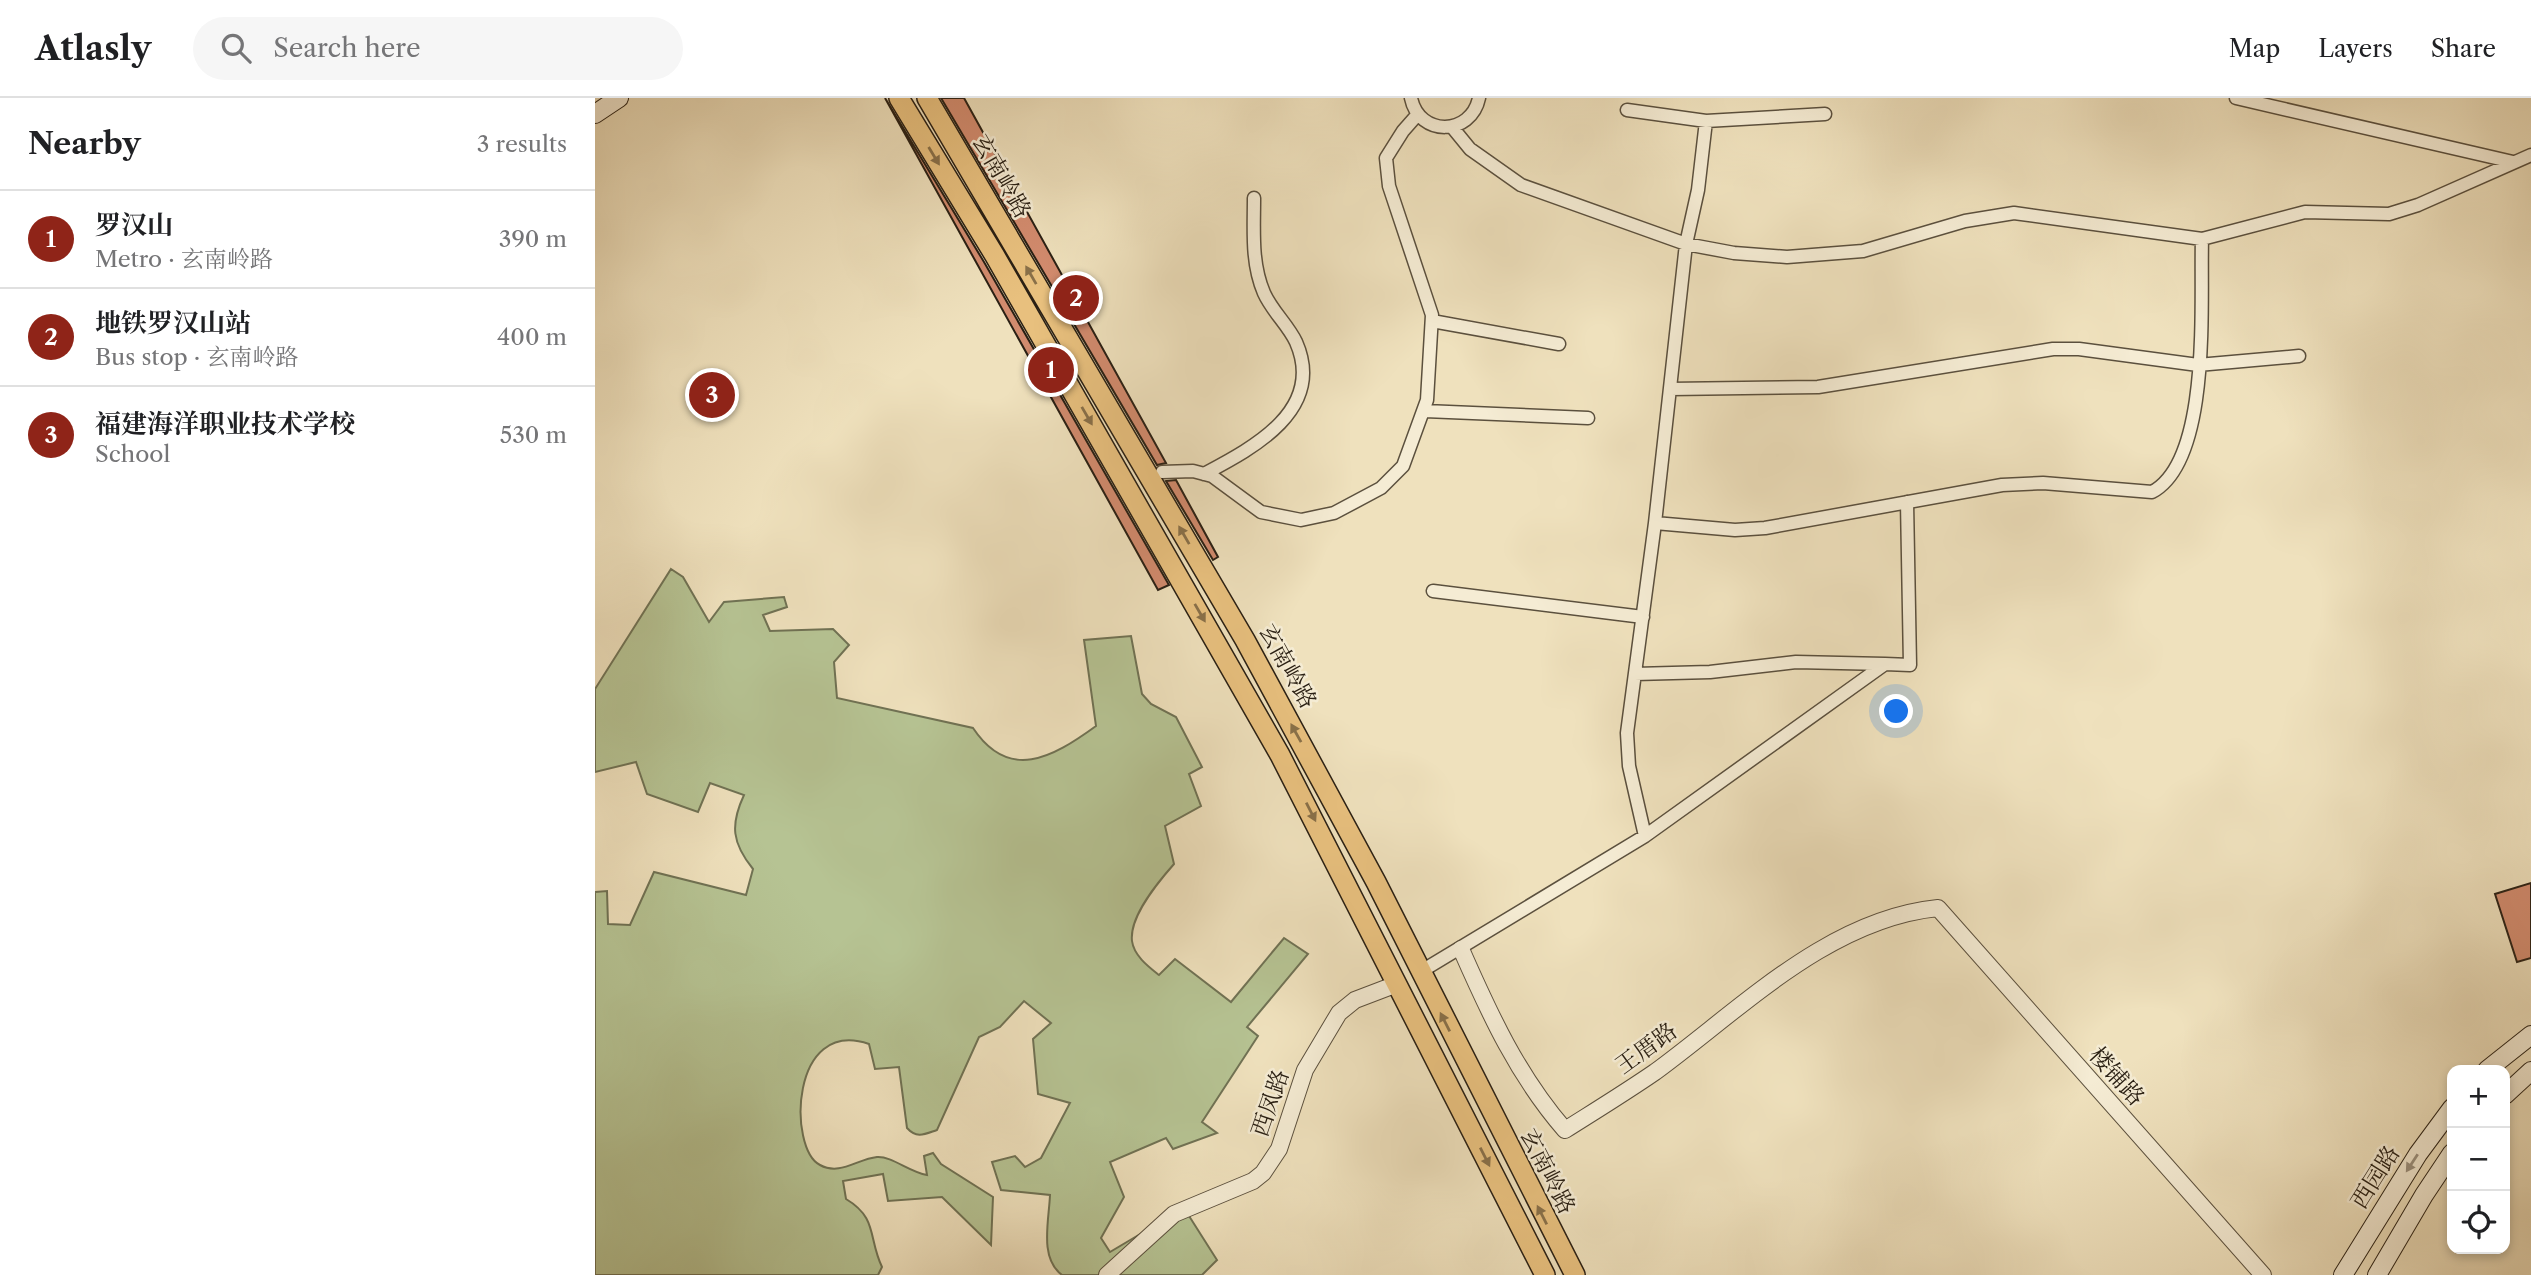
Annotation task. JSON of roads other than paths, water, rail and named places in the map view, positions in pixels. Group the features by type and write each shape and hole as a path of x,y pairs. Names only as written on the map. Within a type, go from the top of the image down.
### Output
{"main road":[{"path":"595,114 618,98"},
{"name":"玄南岭路","path":"899,98 995,256 1229,663 1307,805 1545,1275"},
{"name":"玄南岭路","path":"927,98 1245,640 1376,881 1575,1275"},
{"path":"2493,1065 2531,1035"},
{"path":"2510,1090 2531,1071"},
{"name":"西园路","path":"2343,1275 2418,1154 2447,1115"},
{"path":"2377,1275 2447,1160"}],"street":[{"path":"1411,98 1418,114 1434,127 1461,125 1473,115 1479,98"},
{"path":"2236,98 2513,162"},
{"path":"1627,110 1706,121 1825,114"},
{"path":"1162,472 1212,476 1261,512 1301,520 1333,513 1381,488 1403,466 1425,411 1432,321 1389,186 1387,159 1403,131 1418,114"},
{"path":"1645,836 1627,749 1686,243 1698,190 1706,121"},
{"path":"1452,127 1470,149 1521,185 1686,243 1734,253 1814,257 1863,251 1965,221 2014,213 2202,239 2273,218 2305,212 2389,214 2418,205 2531,155"},
{"path":"1204,474 1248,451 1282,423 1299,398 1305,364 1295,339 1264,295 1257,272 1254,198"},
{"path":"1655,523 1752,529 1971,489 2023,483 2153,492 2166,483 2173,473 2190,436 2196,407 2202,239"},
{"path":"1432,321 1559,344"},
{"path":"1670,389 1818,387 2053,349 2079,349 2198,365 2299,356"},
{"path":"1425,411 1588,418"},
{"path":"1636,674 1710,672 1796,662 1910,665 1907,502"},
{"path":"1433,591 1643,617"},
{"path":"1420,972 1645,836 1885,664"},
{"name":"王厝路","path":"1461,949 1510,1054 1531,1088 1565,1130 1654,1072 1813,956 1889,918 1938,908"},
{"name":"楼铺路","path":"1938,908 2263,1275"},
{"name":"西凤路","path":"1107,1275 1174,1214 1253,1181 1263,1173 1285,1135 1305,1070 1339,1013 1355,1000 1397,984"}],"place":[{"name":"地铁罗汉山站","path":"1076,298"},
{"name":"罗汉山","path":"1051,370"},
{"name":"福建海洋职业技术学校","path":"712,395"}]}
